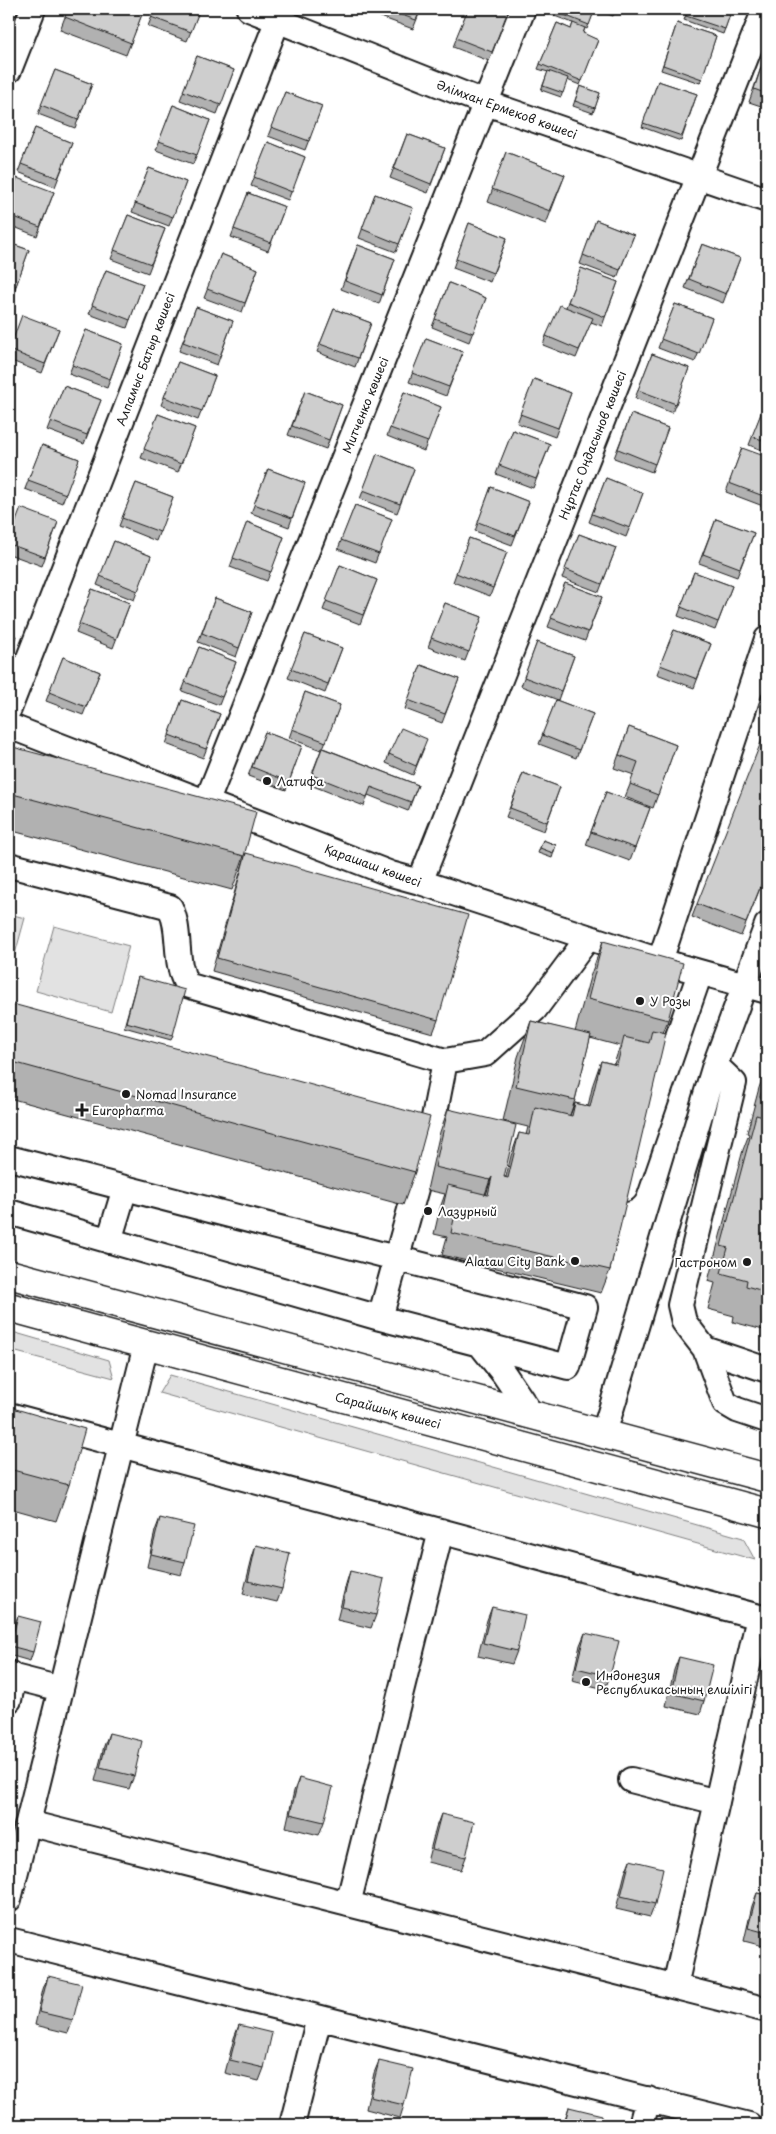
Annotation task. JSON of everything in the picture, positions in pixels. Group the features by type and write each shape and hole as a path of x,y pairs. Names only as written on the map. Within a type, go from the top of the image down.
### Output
{"main road":[{"path":"9,1274 767,1478"},
{"name":"Сарайшық көшесі","path":"9,1307 767,1513"},
{"path":"300,1387 328,1385 552,1445 586,1452 594,1448 604,1433"},
{"path":"669,1485 677,1466 685,1465 767,1486"}],"street":[{"path":"9,70 33,9"},
{"name":"Әлімхан Ермеков көшесі","path":"250,9 280,14 486,102 698,178 767,200"},
{"name":"Митченко көшесі","path":"207,801 523,9"},
{"name":"Нұртас Оңдасынов көшесі","path":"420,882 764,9"},
{"name":"Алпамыс Батыр көшесі","path":"9,709 280,14"},
{"path":"660,961 767,638"},
{"name":"Қарашаш көшесі","path":"9,726 392,874 660,961 767,991"},
{"path":"9,865 170,908 176,919 181,974 187,985 445,1062 485,1054 535,1009 588,938"},
{"path":"604,1433 715,1065 767,925"},
{"path":"620,1205 700,973"},
{"path":"380,1318 397,1257 421,1135 445,1062"},
{"path":"715,1065 734,1083 680,1304 684,1322 705,1349 725,1403 737,1410 767,1420"},
{"path":"9,1158 397,1257 588,1298 568,1367 380,1318 9,1212"},
{"path":"109,1241 125,1188"},
{"path":"480,1344 504,1374 531,1414"},
{"path":"9,1899 146,1345"},
{"path":"705,1349 767,1370"},
{"path":"9,1416 763,1618 717,1802 675,1986"},
{"path":"348,1904 441,1532"},
{"path":"9,1700 11,1675 61,1689"},
{"path":"630,1780 717,1802"},
{"path":"28,1823 767,2010"},
{"path":"9,1940 749,2125"},
{"path":"292,2125 319,2018"},
{"path":"641,2125 648,2099"}],"shaded area":[{"path":"9,914 25,918 9,976"},
{"path":"54,926 129,946 111,1012 36,991"},
{"path":"9,1331 109,1360 114,1378 9,1350"},
{"path":"170,1375 743,1538 755,1560 159,1393"}],"building":[{"path":"68,9 144,9 131,43 65,17"},
{"path":"155,9 200,9 191,32 151,17"},
{"path":"385,9 421,9 416,20"},
{"path":"468,9 503,9 508,11 492,52 456,38"},
{"path":"555,9 595,9 589,25 554,11"},
{"path":"688,9 732,9 725,29 686,16"},
{"path":"557,23 571,29 573,23 585,28 583,33 598,40 582,81 540,64"},
{"path":"677,23 716,36 702,79 663,65"},
{"path":"767,50 767,94 754,89"},
{"path":"197,56 234,70 221,105 183,91"},
{"path":"55,70 92,84 78,120 41,105"},
{"path":"548,71 568,78 563,93 543,86"},
{"path":"658,81 697,94 682,136 643,123"},
{"path":"580,86 600,93 595,108 575,101"},
{"path":"285,92 322,106 309,141 271,127"},
{"path":"173,105 210,120 197,155 159,141"},
{"path":"35,128 72,143 58,178 21,164"},
{"path":"407,134 445,148 431,184 394,169"},
{"path":"268,142 305,157 292,192 254,177"},
{"path":"506,152 565,175 550,211 492,189"},
{"path":"149,168 186,182 173,217 135,203"},
{"path":"17,178 54,192 40,227 9,215 9,198"},
{"path":"248,193 285,207 271,243 234,229"},
{"path":"375,194 413,208 399,244 362,229"},
{"path":"128,215 165,229 151,264 114,250"},
{"path":"596,220 634,235 620,270 583,255"},
{"path":"469,223 507,238 493,273 456,259"},
{"path":"9,243 29,250 16,286 9,283"},
{"path":"702,244 740,258 726,294 689,279"},
{"path":"358,245 395,259 382,295 345,281"},
{"path":"221,254 258,269 245,303 207,289"},
{"path":"581,268 618,282 605,317 568,302"},
{"path":"106,270 143,284 130,320 92,305"},
{"path":"449,283 486,298 473,333 435,319"},
{"path":"675,304 712,318 699,354 661,339"},
{"path":"560,305 593,318 579,350 546,336"},
{"path":"196,307 233,321 220,356 183,342"},
{"path":"334,309 371,323 358,358 320,344"},
{"path":"22,315 59,329 45,364 9,350"},
{"path":"86,330 123,344 110,379 72,365"},
{"path":"426,338 463,352 449,387 412,373"},
{"path":"652,354 689,368 676,404 638,390"},
{"path":"178,362 215,376 202,411 164,397"},
{"path":"534,379 571,393 558,428 520,414"},
{"path":"64,386 101,400 87,435 50,421"},
{"path":"305,391 342,405 329,440 292,426"},
{"path":"404,392 441,407 428,442 390,428"},
{"path":"767,402 767,442 752,436"},
{"path":"158,414 195,428 181,464 144,449"},
{"path":"631,414 668,428 655,464 618,449"},
{"path":"513,430 550,444 536,479 499,465"},
{"path":"42,445 79,459 66,494 28,480"},
{"path":"742,448 767,457 766,497 729,483"},
{"path":"377,454 414,469 400,504 363,490"},
{"path":"268,469 305,483 292,518 254,504"},
{"path":"606,478 643,493 630,528 592,514"},
{"path":"136,483 173,497 160,532 122,518"},
{"path":"491,487 529,502 515,536 478,522"},
{"path":"355,505 392,519 379,554 341,540"},
{"path":"21,508 58,522 45,557 9,544"},
{"path":"716,519 754,533 740,568 703,554"},
{"path":"247,522 284,537 271,572 233,558"},
{"path":"579,534 616,548 602,584 565,569"},
{"path":"469,538 507,552 493,588 456,573"},
{"path":"114,541 151,556 138,591 100,576"},
{"path":"340,565 377,580 363,615 326,601"},
{"path":"694,572 732,586 718,622 681,607"},
{"path":"565,583 602,597 588,632 551,618"},
{"path":"92,589 130,603 116,639 79,624"},
{"path":"215,598 252,612 239,648 202,633"},
{"path":"445,603 482,617 469,652 431,638"},
{"path":"674,630 711,644 697,679 660,665"},
{"path":"9,633 16,636 9,656"},
{"path":"305,634 342,648 328,684 291,669"},
{"path":"537,642 574,656 561,691 524,677"},
{"path":"199,647 236,662 222,697 185,682"},
{"path":"63,657 100,672 86,707 49,692"},
{"path":"421,665 459,679 445,714 408,700"},
{"path":"305,692 340,705 326,742 292,729"},
{"path":"182,700 220,714 206,749 169,735"},
{"path":"556,700 593,714 579,750 542,735"},
{"path":"629,727 676,745 658,795 630,784 638,762 619,755"},
{"path":"767,727 767,870 746,923 697,904"},
{"path":"401,728 427,739 416,766 389,754"},
{"path":"265,732 302,746 289,782 252,767"},
{"path":"9,746 256,812 244,856 9,793"},
{"path":"322,748 418,785 411,802 371,787 367,797 312,775"},
{"path":"523,773 560,787 547,822 510,808"},
{"path":"606,792 650,808 635,848 591,832"},
{"path":"543,840 556,845 553,853 540,848"},
{"path":"246,853 468,915 438,1020 217,958"},
{"path":"603,941 683,963 668,1020 588,999"},
{"path":"138,977 185,990 173,1035 126,1022"},
{"path":"9,1003 430,1117 415,1172 9,1061"},
{"path":"531,1021 591,1035 575,1100 516,1086"},
{"path":"652,1030 666,1033 610,1270 451,1233 455,1214 442,1211 448,1185 488,1195 492,1177 490,1180 435,1167 448,1109 516,1125 504,1177 508,1178 519,1133 529,1135 535,1107 572,1116 575,1103 590,1107 601,1061 617,1065 624,1037 649,1043"},
{"path":"767,1070 767,1099 760,1097"},
{"path":"756,1115 767,1118 767,1292 746,1286 747,1280 721,1273 728,1248 721,1246"},
{"path":"9,1407 85,1429 69,1485 9,1469"},
{"path":"160,1518 194,1526 185,1562 151,1554"},
{"path":"256,1545 290,1553 282,1589 248,1581"},
{"path":"350,1571 384,1579 376,1615 342,1607"},
{"path":"492,1607 525,1615 517,1651 483,1643"},
{"path":"18,1616 41,1622 33,1652 10,1646"},
{"path":"585,1633 619,1641 610,1676 576,1668"},
{"path":"679,1657 713,1665 704,1701 671,1693"},
{"path":"109,1733 142,1741 134,1776 100,1768"},
{"path":"299,1778 333,1787 324,1822 290,1814"},
{"path":"441,1814 474,1822 466,1857 432,1849"},
{"path":"630,1860 663,1868 655,1904 621,1896"},
{"path":"757,1893 767,1895 767,1933 748,1928"},
{"path":"48,1976 82,1984 73,2020 39,2012"},
{"path":"239,2025 272,2033 264,2068 230,2060"},
{"path":"379,2061 413,2069 404,2105 370,2097"},
{"path":"569,2107 602,2115 600,2125 564,2125"}],"place":[{"name":"Латифа","path":"267,781"},
{"name":"У Розы","path":"640,1001"},
{"name":"Nomad Insurance","path":"126,1094"},
{"name":"Europharma","path":"82,1110"},
{"name":"Лазурный","path":"428,1211"},
{"name":"Alatau City Bank","path":"575,1261"},
{"name":"Гастроном","path":"747,1262"},
{"name":"Индонезия Республикасының елшілігі","path":"586,1682"}]}
